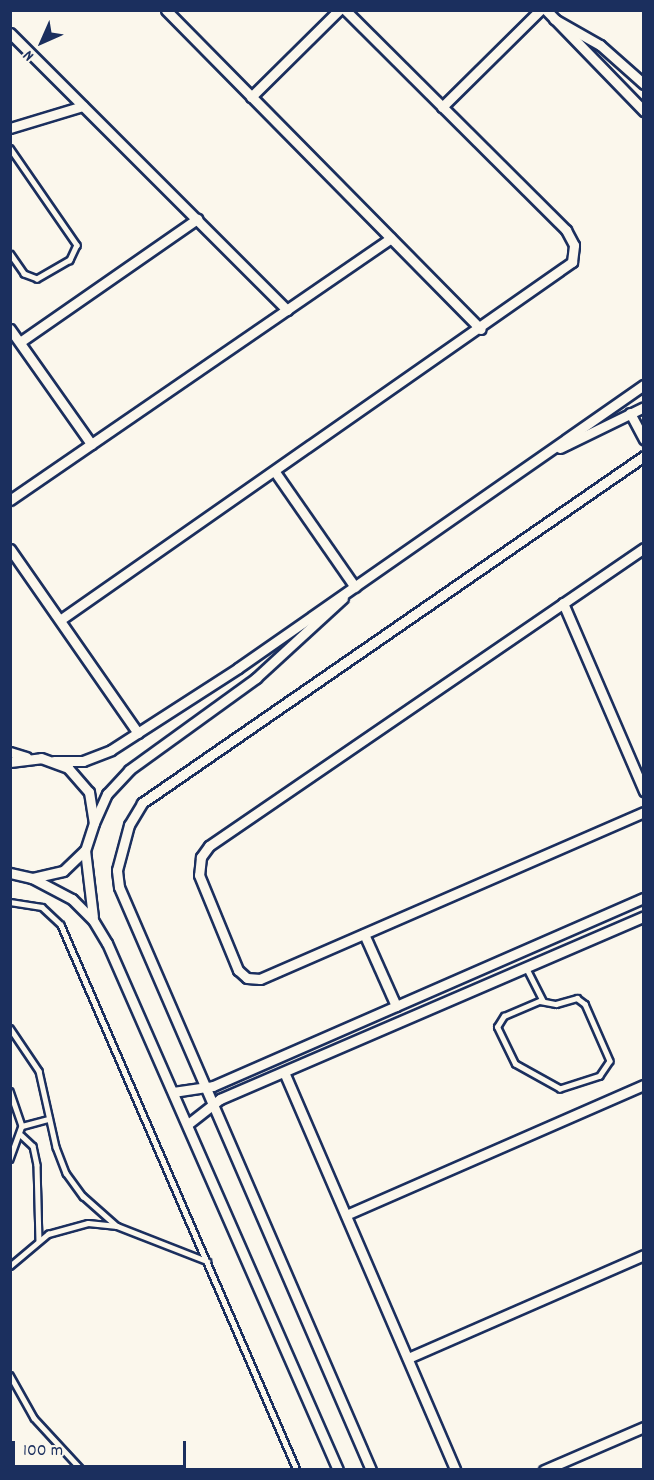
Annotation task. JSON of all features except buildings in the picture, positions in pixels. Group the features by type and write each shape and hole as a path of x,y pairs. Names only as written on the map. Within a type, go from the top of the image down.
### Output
{"street":[{"path":"166,10 481,329"},
{"path":"251,97 339,10"},
{"path":"60,620 565,271 574,245 566,230 345,10"},
{"path":"442,107 540,10"},
{"path":"546,10 644,111"},
{"path":"554,19 600,45 644,84"},
{"path":"10,33 287,310"},
{"path":"10,128 83,106"},
{"path":"20,342 197,219"},
{"path":"10,500 391,238"},
{"path":"10,329 92,444"},
{"path":"10,753 54,761 93,759 138,733 355,587 552,451 644,384"},
{"path":"552,451 644,407"},
{"path":"630,413 644,439"},
{"path":"370,1470 117,882 134,813 644,456"},
{"path":"275,472 355,587"},
{"path":"644,548 209,846 201,856 200,881 236,966 248,978 266,977 644,812"},
{"path":"10,549 138,733"},
{"path":"338,1470 188,1124 93,920 85,850 94,823 108,794 129,770 256,678 355,587"},
{"path":"563,603 644,791"},
{"path":"10,762 28,757"},
{"path":"54,761 68,768 89,792 94,823"},
{"path":"32,878 63,871 85,850"},
{"path":"11,874 32,878 60,890 93,920"},
{"path":"173,1092 205,1089 644,898"},
{"path":"188,1124 212,1104 644,915"},
{"path":"364,934 396,1006"},
{"path":"284,1072 455,1470"},
{"path":"346,1215 644,1085"},
{"path":"408,1359 644,1255"},
{"path":"544,1470 644,1427"}],"lane":[{"path":"10,148 77,245 70,260 37,279 24,274 10,254"},
{"path":"10,902 42,907 61,925 297,1470"},
{"path":"526,967 543,1000 556,1004 577,998 583,1001 610,1055 600,1076 560,1089 511,1060 497,1031 498,1022 543,1000"},
{"path":"10,1028 36,1062 50,1119 70,1179 117,1226"},
{"path":"10,1091 22,1126 21,1135 10,1159"},
{"path":"22,1126 50,1119"},
{"path":"21,1135 33,1146 38,1165 39,1240"},
{"path":"10,1266 39,1240 79,1224 117,1226 207,1261"},
{"path":"10,1375 34,1418 82,1470"}]}
